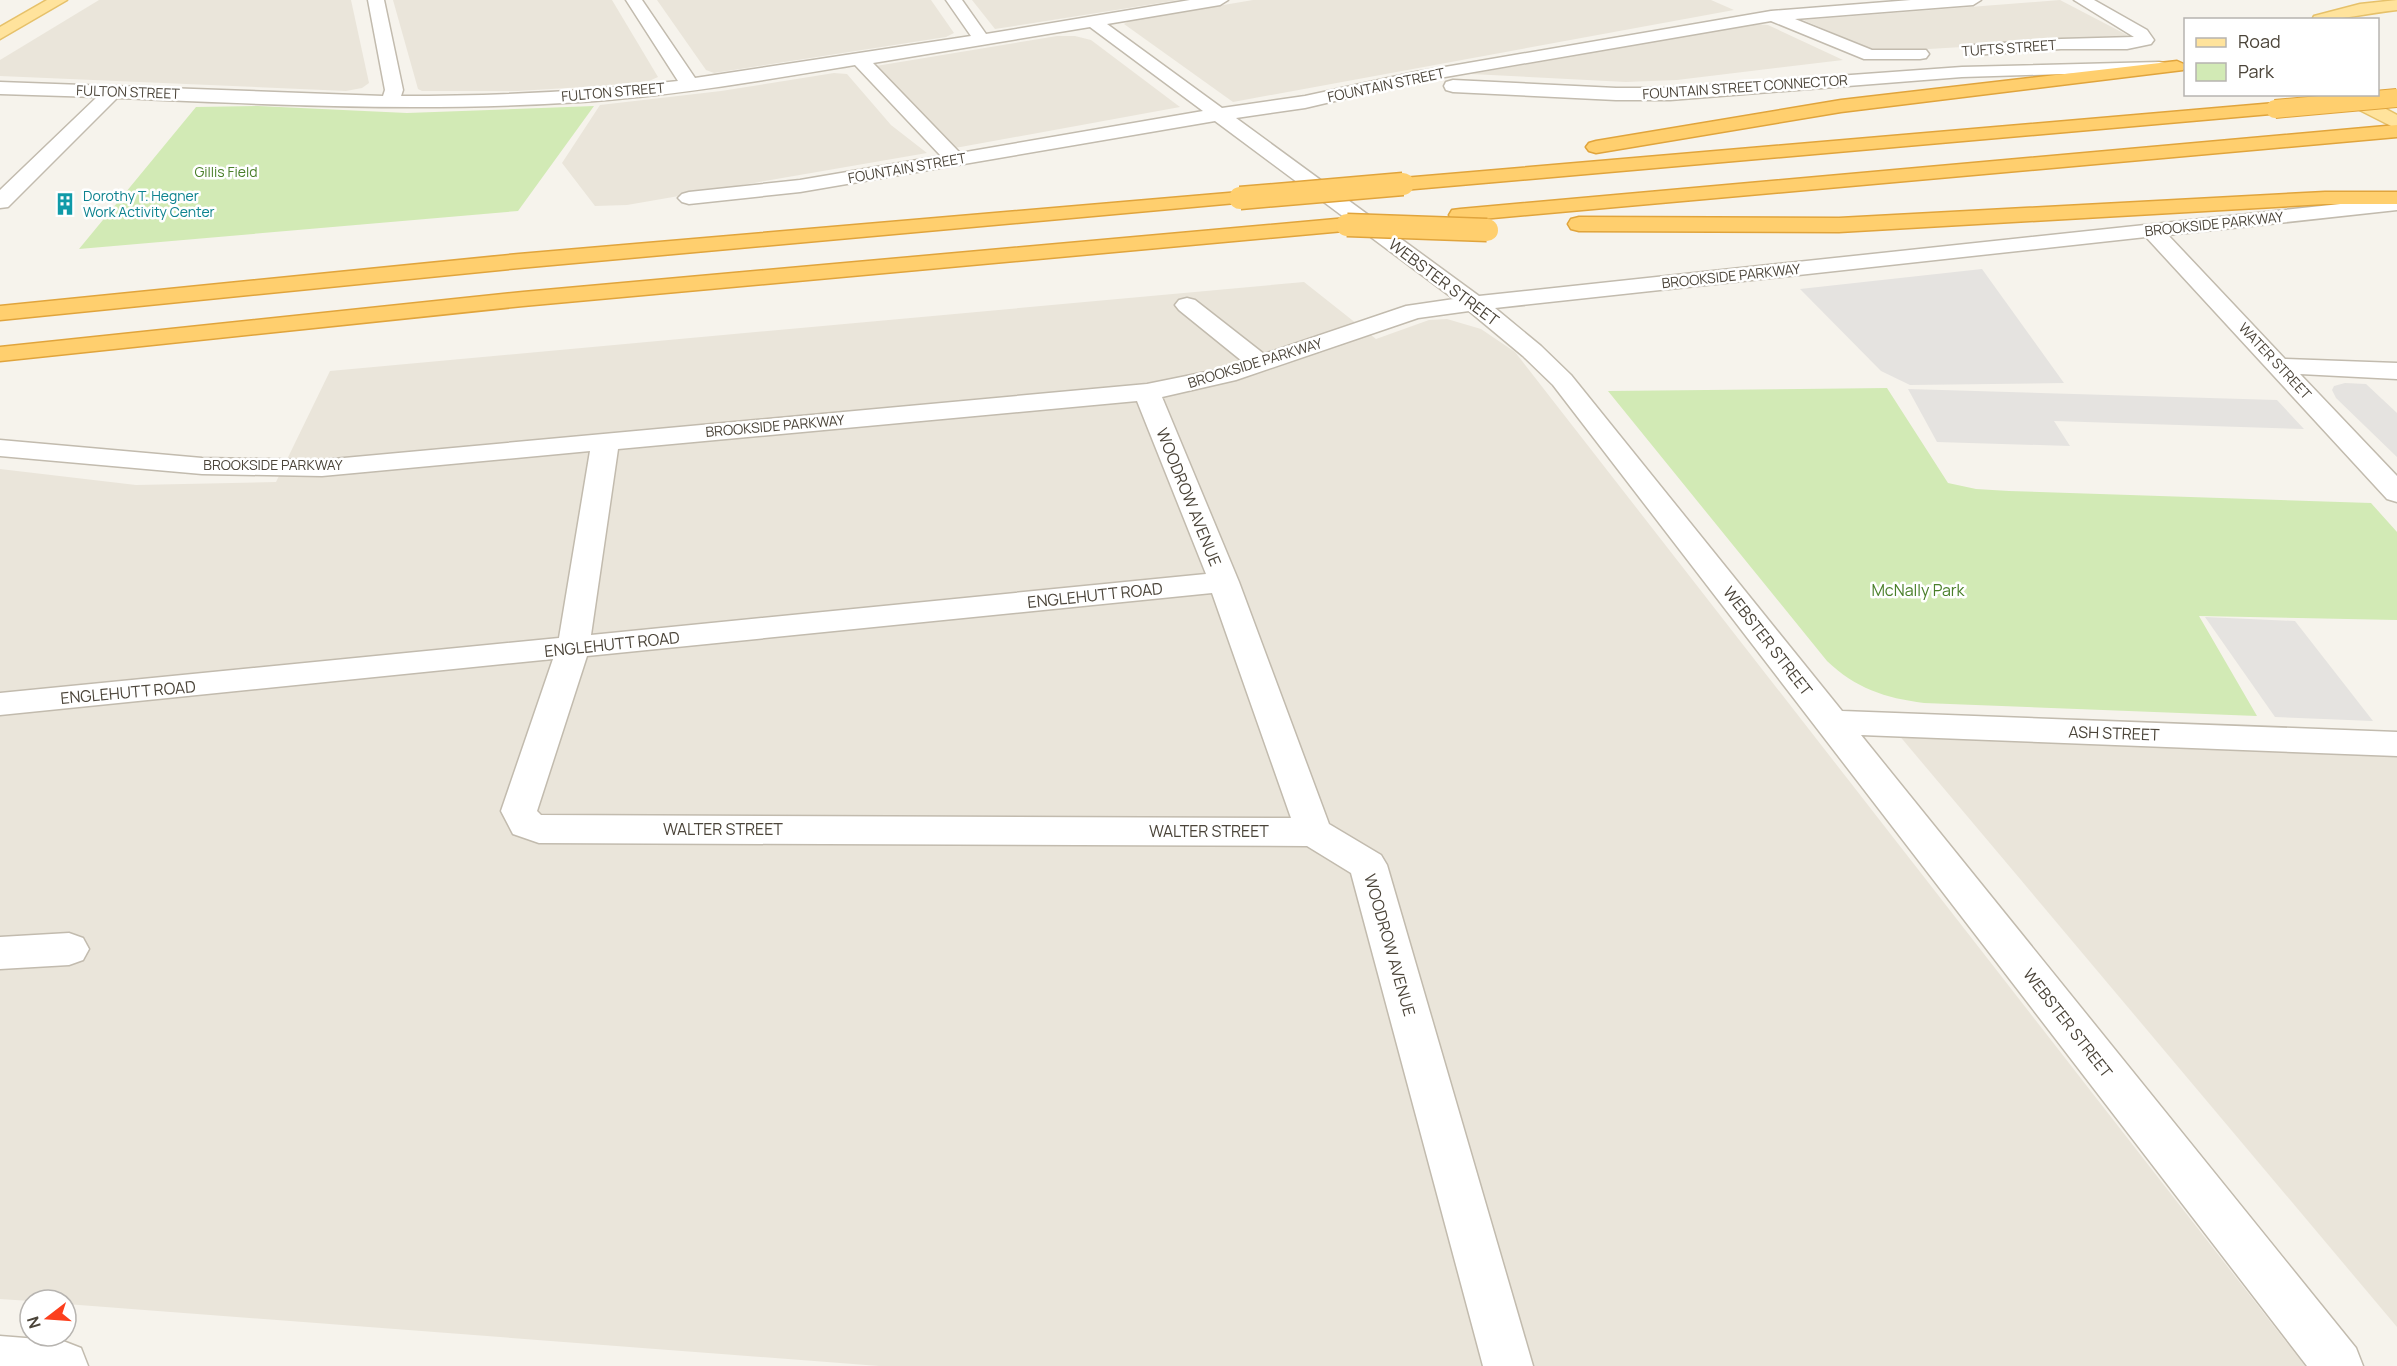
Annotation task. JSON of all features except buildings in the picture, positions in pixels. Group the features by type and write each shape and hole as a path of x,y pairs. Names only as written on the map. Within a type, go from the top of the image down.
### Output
{"highway":[{"path":"1396,179 1432,165 1577,150 1851,104 2181,66"},
{"path":"0,313 519,261 1304,193 1396,179 2397,98"},
{"path":"0,354 464,305 2397,130"},
{"path":"1347,225 1487,230 1620,223 1839,225 2325,198 2397,198"}],"main road":[{"path":"0,34 59,0"},
{"path":"2319,11 2397,5"},
{"path":"2347,96 2397,123"}],"street":[{"path":"376,0 394,90 390,102"},
{"path":"634,0 690,85"},
{"path":"954,0 982,40"},
{"name":"FULTON STREET","path":"0,88 390,102 490,101 581,96 690,85 860,60 1215,0"},
{"name":"FOUNTAIN STREET","path":"689,198 800,186 1220,114 1305,102 1416,77 1771,16 1973,0"},
{"name":"TUFTS STREET","path":"1960,51 2061,44 2127,44 2144,41 2144,38 2082,0"},
{"path":"1742,3 1771,16"},
{"name":"TUFTS STREET","path":"1771,16 1870,55 1938,52"},
{"name":"WEBSTER STREET","path":"1094,22 1474,303 1532,351 1562,380 2338,1366"},
{"path":"1610,25 1635,39"},
{"path":"860,60 956,160"},
{"name":"FOUNTAIN STREET CONNECTOR","path":"1305,102 1376,90 1442,86 1515,87 1616,94 1670,94 1962,72 2181,66"},
{"path":"0,202 114,91"},
{"name":"BROOKSIDE PARKWAY","path":"0,448 202,466 322,468 1147,392 1218,377 1261,364 1414,311 2397,204"},
{"name":"WATER STREET","path":"2152,231 2397,493"},
{"path":"1187,305 1261,364"},
{"path":"2280,366 2397,371"},
{"name":"WOODROW AVENUE","path":"1147,392 1224,582 1314,832 1368,865 1508,1366"},
{"name":"WALTER STREET","path":"604,443 573,648 519,811 526,824 539,829 1314,832"},
{"name":"ENGLEHUTT ROAD","path":"0,704 1224,582"},
{"name":"ASH STREET","path":"1831,722 2397,744"},
{"path":"0,953 69,949"},
{"path":"0,1361 63,1366"}],"shaded area":[{"path":"99,0 351,0 369,83 362,88 346,91 0,76 0,60"},
{"path":"393,0 612,0 658,77 649,81 600,86 518,91 422,91 418,89"},
{"path":"657,0 931,0 954,33 946,37 714,73 706,70"},
{"path":"972,0 1179,0 995,29"},
{"path":"1253,0 1711,0 1734,10 1233,102 1124,24 1129,21"},
{"path":"2060,0 2131,37 1878,52 1803,20"},
{"path":"1754,24 1768,25 1843,60 1677,80 1626,82 1471,74"},
{"path":"1057,36 1075,36 1091,40 1180,107 955,148 876,66"},
{"path":"834,73 847,74 891,125 927,153 627,205 595,206 562,163 600,105 721,91"},
{"path":"1982,269 2064,383 1910,385 1881,371 1800,289"},
{"path":"1304,282 1376,339 1429,320 1447,319 1481,329 1515,352 2305,1366 879,1366 78,1305 78,1288 18,1288 18,1300 0,1299 0,469 136,485 276,482 330,371"},
{"path":"2345,383 2366,384 2397,413 2397,457 2336,398 2332,390 2334,386"},
{"path":"1908,389 2277,400 2304,429 2054,421 2070,446 1937,442"},
{"path":"2205,617 2295,621 2373,721 2275,717"},
{"path":"1898,734 2397,754 2397,1327"}],"green space":[{"name":"Gillis Field","path":"258,106 407,113 594,106 518,211 79,249 196,107"},
{"name":"McNally Park","path":"1887,388 1948,483 1976,489 2009,491 2371,503 2397,532 2397,620 2199,616 2257,716 1924,703 1884,695 1860,685 1827,661 1608,391"}],"place":[{"name":"Dorothy T. Hegner Work Activity Center","path":"65,204"}]}
